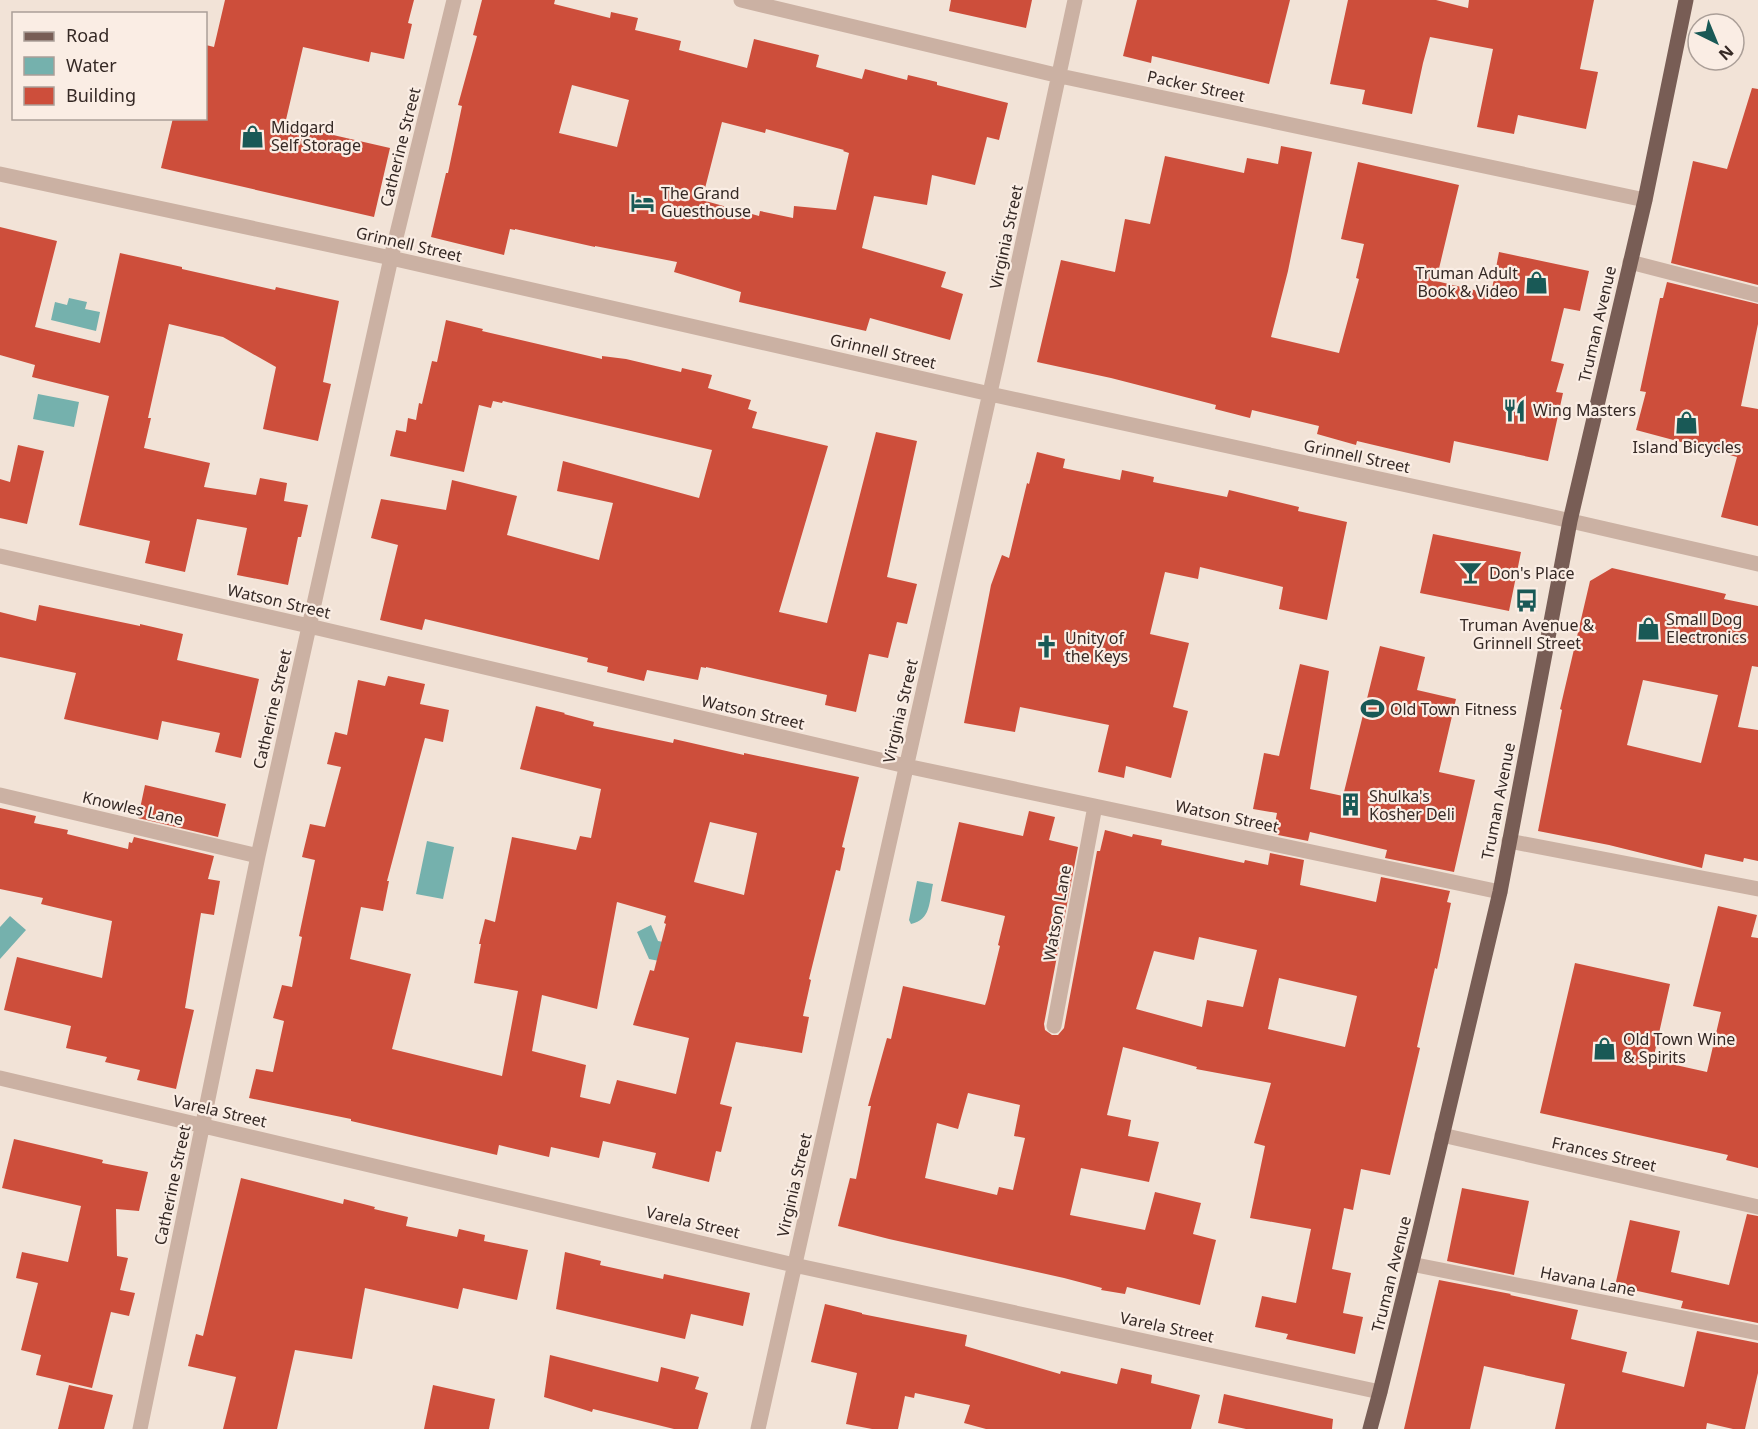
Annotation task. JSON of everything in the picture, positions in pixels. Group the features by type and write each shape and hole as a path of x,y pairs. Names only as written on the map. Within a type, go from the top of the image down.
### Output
{"main road":[{"name":"Truman Avenue","path":"1370,1429 1500,892 1570,521 1645,200 1686,0"}],"street":[{"name":"Catherine Street","path":"140,1429 258,856 391,258 454,0"},
{"name":"Packer Street","path":"741,0 1059,76 1645,200"},
{"name":"Virginia Street","path":"758,1429 990,394 1075,0"},
{"name":"Grinnell Street","path":"0,174 391,258 990,394 1758,564"},
{"path":"1630,262 1758,295"},
{"name":"Watson Street","path":"0,556 906,766 1500,892"},
{"name":"Knowles Lane","path":"0,795 258,856"},
{"name":"Watson Lane","path":"1054,1026 1095,806"},
{"path":"1509,841 1758,889"},
{"name":"Varela Street","path":"0,1078 794,1264 1380,1392"},
{"name":"Frances Street","path":"1442,1135 1758,1207"},
{"name":"Havana Lane","path":"1411,1264 1758,1334"}],"water":[{"path":"69,298 87,302 85,309 100,312 96,331 51,320 55,302 67,305"},
{"path":"38,394 79,402 74,427 33,419"},
{"path":"427,841 454,847 443,899 416,894"},
{"path":"917,881 933,884 926,914 918,922 911,924 909,920"},
{"path":"10,916 26,930 0,959 0,927"},
{"path":"651,925 658,941 679,945 675,964 649,959 637,932"}],"building":[{"name":"Midgard Self Storage","path":"225,0 414,0 408,23 412,24 404,59 371,52 369,62 303,47 285,124 390,148 374,217 161,168 173,120 207,120 207,45 214,47"},
{"path":"482,0 555,0 554,4 610,18 611,12 638,18 635,30 681,41 679,50 747,68 754,39 819,55 816,67 862,79 865,69 907,80 908,75 937,82 937,85 1008,103 999,140 987,137 975,185 932,175 927,205 874,196 862,248 946,272 941,287 963,294 950,340 870,318 866,331 739,302 741,292 674,272 677,262 515,229 510,229 504,255 431,237 446,173 448,173 462,106 458,105 477,36 473,35","holes":["572,85 629,100 617,147 559,133","722,122 765,133 766,129 849,153 836,210 794,206 793,218 760,211 759,216 702,200"]},
{"path":"951,0 1032,0 1026,28 949,11"},
{"path":"1137,0 1290,0 1269,84 1152,56 1151,63 1123,56"},
{"path":"1348,0 1436,0 1468,8 1469,0 1594,0 1580,69 1598,72 1586,129 1518,115 1514,134 1477,127 1493,49 1430,37 1412,114 1362,104 1365,90 1330,84"},
{"path":"1752,88 1758,89 1758,285 1671,263 1693,161 1727,169"},
{"path":"1281,146 1312,152 1288,271 1271,337 1339,353 1359,279 1356,278 1364,244 1341,239 1358,162 1459,185 1436,281 1491,294 1499,252 1589,271 1580,311 1564,308 1551,361 1564,364 1556,392 1563,393 1548,461 1454,441 1450,463 1357,441 1356,445 1317,434 1319,426 1252,410 1250,418 1215,409 1216,405 1037,362 1061,260 1115,272 1125,219 1150,224 1165,156 1244,173 1247,158 1278,164"},
{"path":"0,227 57,241 35,327 100,343 120,253 275,290 276,287 339,301 323,382 331,384 318,441 263,429 276,367 223,337 169,324 148,418 151,418 144,448 210,463 204,487 256,495 260,478 287,483 284,501 308,505 301,537 298,537 288,585 237,575 247,528 197,519 185,572 145,563 150,541 79,525 109,396 32,377 35,365 0,355"},
{"path":"1667,282 1758,304 1758,324 1741,406 1758,409 1758,526 1721,517 1737,457 1636,430 1646,392 1640,391 1660,298 1663,298"},
{"path":"446,320 483,329 482,331 602,359 602,356 626,359 681,372 682,368 712,375 708,388 751,400 748,409 757,412 752,428 828,446 779,612 827,623 876,432 917,441 887,577 917,584 907,624 897,622 888,658 869,654 856,712 825,705 827,695 706,667 701,667 698,680 647,670 644,681 607,672 608,667 587,662 588,658 425,619 422,630 380,620 398,545 371,538 381,499 446,510 452,480 517,496 507,535 599,560 613,503 557,491 563,461 699,498 712,450 503,401 502,403 493,401 491,408 479,405 464,472 390,456 396,430 406,432 408,418 416,420 432,361 437,362"},
{"path":"18,445 44,451 27,524 0,518 0,479 10,482"},
{"path":"1037,452 1065,459 1063,468 1120,480 1122,470 1154,477 1153,482 1227,497 1229,490 1299,507 1298,511 1347,522 1327,620 1279,609 1283,587 1200,567 1198,579 1165,572 1150,634 1189,643 1173,707 1188,711 1171,778 1126,766 1124,778 1098,772 1109,725 1020,707 1015,732 964,723 991,585 1002,555 1009,558"},
{"name":"Don's Place","path":"1433,534 1521,552 1509,611 1420,593"},
{"path":"1612,568 1726,594 1724,599 1758,606 1758,667 1752,666 1738,727 1758,730 1758,861 1744,858 1743,862 1705,854 1702,868 1609,845 1538,831 1562,710 1560,709 1590,581","holes":["1643,680 1718,695 1701,763 1627,745"]},
{"path":"39,605 183,634 177,660 259,679 241,758 215,752 220,733 162,721 158,740 64,719 76,673 0,657 0,612 36,621"},
{"path":"1380,646 1425,657 1417,690 1456,699 1439,772 1475,780 1454,872 1385,858 1387,850 1310,832 1308,841 1273,834 1277,813 1253,809 1264,753 1279,756 1300,664 1329,671 1310,789 1343,796"},
{"path":"388,676 425,684 420,704 449,710 443,742 425,738 387,881 389,881 383,911 361,907 350,959 411,974 392,1049 502,1076 518,991 474,983 485,919 495,922 512,837 576,850 580,836 591,838 601,789 520,769 536,706 594,722 593,726 673,743 674,739 859,777 842,847 845,848 840,871 836,870 809,979 811,980 803,1016 809,1017 802,1053 736,1042 720,1104 732,1107 721,1152 716,1151 709,1182 652,1168 656,1153 603,1141 599,1158 551,1147 549,1157 499,1145 497,1155 351,1121 351,1119 249,1098 256,1069 273,1072 284,1021 273,1018 282,985 292,987 302,937 299,936 315,860 302,857 310,824 325,827 341,767 327,764 335,732 347,735 358,680 385,686","holes":["710,822 757,833 744,895 694,882","617,902 666,916 654,971 650,970 633,1025 689,1038 676,1094 617,1080 610,1104 580,1097 586,1065 532,1051 542,995 597,1009"]},
{"path":"145,785 226,804 218,837 138,818"},
{"path":"0,808 36,816 34,823 68,830 67,834 128,849 129,842 132,843 134,837 214,856 208,879 220,881 214,915 201,913 185,1008 194,1010 176,1089 137,1080 140,1070 105,1062 107,1057 66,1048 71,1026 4,1010 17,957 102,978 112,921 41,904 43,898 0,889"},
{"path":"1029,811 1055,817 1049,840 1078,847 1044,1024 1045,1030 1052,1035 1058,1035 1064,1028 1097,851 1100,851 1105,830 1132,837 1133,834 1162,840 1161,845 1244,863 1245,860 1268,865 1270,853 1304,860 1300,885 1376,902 1381,877 1450,891 1447,902 1451,903 1390,1175 1361,1169 1353,1210 1344,1208 1332,1269 1351,1273 1343,1313 1363,1317 1355,1354 1286,1339 1288,1334 1255,1327 1262,1296 1296,1303 1311,1229 1250,1218 1265,1146 1254,1143 1271,1083 1196,1069 1197,1067 1123,1047 1107,1115 1131,1120 1128,1136 1159,1142 1149,1182 1081,1168 1070,1215 1145,1230 1155,1192 1201,1203 1193,1234 1216,1240 1200,1305 1127,1287 1125,1294 1101,1290 1102,1288 1064,1278 838,1226 850,1178 856,1179 871,1106 868,1106 887,1038 891,1039 903,986 985,1005 987,999 1005,916 941,901 959,822 1023,836","holes":["1199,937 1257,950 1243,1007 1207,1000 1202,1027 1136,1009 1154,951 1194,960","1279,978 1357,996 1345,1047 1268,1029","968,1093 1020,1105 1014,1136 1025,1138 1013,1190 999,1187 997,1195 925,1178 937,1123 958,1129"]},
{"path":"1718,906 1757,915 1751,937 1758,938 1758,1168 1726,1160 1728,1155 1540,1113 1575,963 1670,984 1653,1060 1707,1072 1721,1012 1693,1006"},
{"path":"14,1139 103,1160 102,1163 148,1172 139,1211 116,1209 117,1256 128,1258 120,1290 135,1293 129,1316 111,1312 92,1388 36,1375 41,1355 21,1350 38,1283 16,1278 22,1252 68,1262 81,1206 2,1188"},
{"path":"241,1178 343,1204 344,1199 375,1207 374,1209 408,1217 406,1226 457,1237 459,1229 485,1235 484,1241 528,1250 517,1300 463,1288 458,1309 365,1288 352,1359 295,1350 277,1429 223,1429 236,1377 188,1366 196,1334 203,1336"},
{"path":"1462,1188 1529,1201 1514,1275 1447,1261"},
{"path":"1747,1214 1758,1216 1758,1323 1681,1308 1683,1301 1615,1286 1630,1220 1680,1231 1671,1272 1729,1285"},
{"path":"565,1252 601,1261 600,1265 663,1279 664,1274 750,1293 743,1326 691,1314 685,1339 556,1309"},
{"path":"1439,1280 1578,1310 1571,1339 1627,1352 1622,1372 1684,1387 1697,1331 1758,1343 1758,1373 1745,1429 1733,1429 1707,1423 1706,1429 1555,1429 1565,1384 1484,1366 1470,1429 1404,1429"},
{"path":"825,1304 862,1314 967,1335 965,1346 1060,1374 1061,1371 1117,1384 1121,1368 1152,1375 1151,1383 1200,1395 1191,1429 986,1429 964,1423 970,1405 915,1393 914,1398 905,1396 898,1429 872,1429 846,1424 857,1373 811,1362"},
{"path":"550,1355 658,1382 661,1367 699,1377 695,1389 708,1393 698,1429 674,1429 593,1409 592,1412 544,1397"},
{"path":"69,1385 113,1395 104,1429 58,1429"},
{"path":"433,1385 495,1399 489,1429 424,1429"},
{"path":"1224,1394 1333,1419 1332,1429 1246,1429 1218,1423"}],"place":[{"name":"Midgard Self Storage","path":"253,136"},
{"name":"The Grand Guesthouse","path":"643,202"},
{"name":"Truman Adult Book & Video","path":"1536,282"},
{"name":"Wing Masters","path":"1515,410"},
{"name":"Island Bicycles","path":"1687,422"},
{"name":"Don's Place","path":"1471,573"},
{"name":"Truman Avenue & Grinnell Street","path":"1527,600"},
{"name":"Small Dog Electronics","path":"1648,628"},
{"name":"Unity of the Keys","path":"1047,647"},
{"name":"Old Town Fitness","path":"1372,709"},
{"name":"Shulka's Kosher Deli","path":"1351,805"},
{"name":"Old Town Wine & Spirits","path":"1605,1048"}]}
